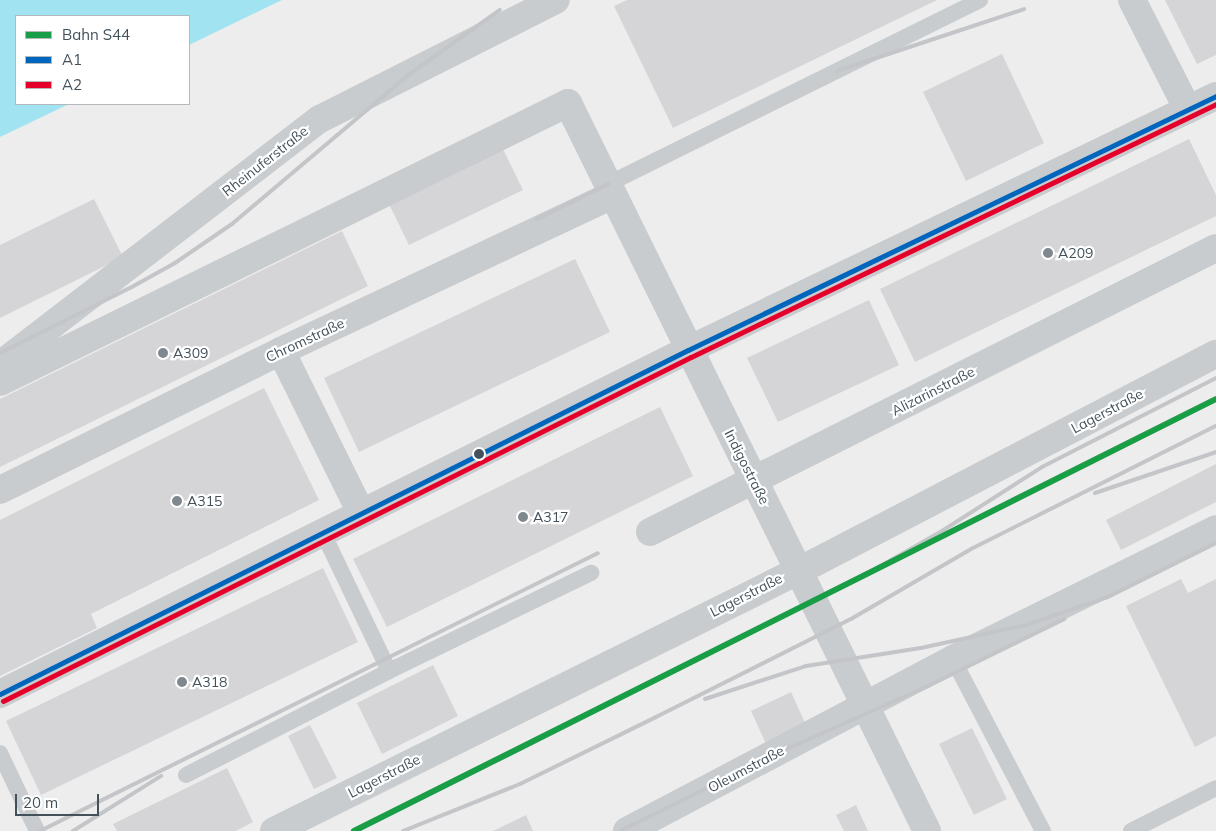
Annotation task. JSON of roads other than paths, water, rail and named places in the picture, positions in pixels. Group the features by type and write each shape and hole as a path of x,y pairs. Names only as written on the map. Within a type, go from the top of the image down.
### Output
{"street":[{"name":"Rheinuferstraße","path":"0,365 320,119 556,0"},
{"path":"1132,0 1188,110"},
{"path":"0,694 688,350 1216,96"},
{"name":"Indigostraße","path":"0,382 568,103 688,350 798,568 864,706 927,831"},
{"name":"Chromstraße","path":"0,490 611,190"},
{"name":"Alizarinstraße","path":"650,532 1216,248"},
{"path":"281,351 362,513"},
{"name":"Lagerstraße","path":"274,831 798,568 1216,354"},
{"name":"Oleumstraße","path":"627,831 953,659 1216,529"}],"lane":[{"path":"611,190 980,0"},
{"path":"323,533 389,671"},
{"path":"186,775 389,671 591,573"},
{"path":"953,659 1043,831"},
{"path":"0,753 37,831"},
{"path":"1131,831 1216,788"}],"water":[{"path":"0,0 282,0 190,45 190,15 15,15 15,105 67,105 0,137"}],"railway":[{"path":"837,71 1024,9"},
{"path":"0,353 130,288 175,263 232,224 407,76 500,10"},
{"path":"537,219 608,184"},
{"path":"870,572 942,531 1042,467 1216,378"},
{"path":"403,831 520,784 656,717 851,619 973,548 1216,426"},
{"path":"1095,493 1216,452"},
{"path":"705,699 806,666 921,648 1026,625 1108,597 1216,543"},
{"path":"40,831 598,553"},
{"path":"620,831 771,756 928,686 1064,619"},
{"path":"73,831 161,776"}],"rail line":[{"name":"S44","path":"354,831 1216,399"}],"place":[{"name":"A209","path":"1048,253"},
{"name":"A309","path":"163,353"},
{"name":"A315","path":"177,501"},
{"name":"A317","path":"523,517"},
{"name":"A318","path":"182,682"}]}
